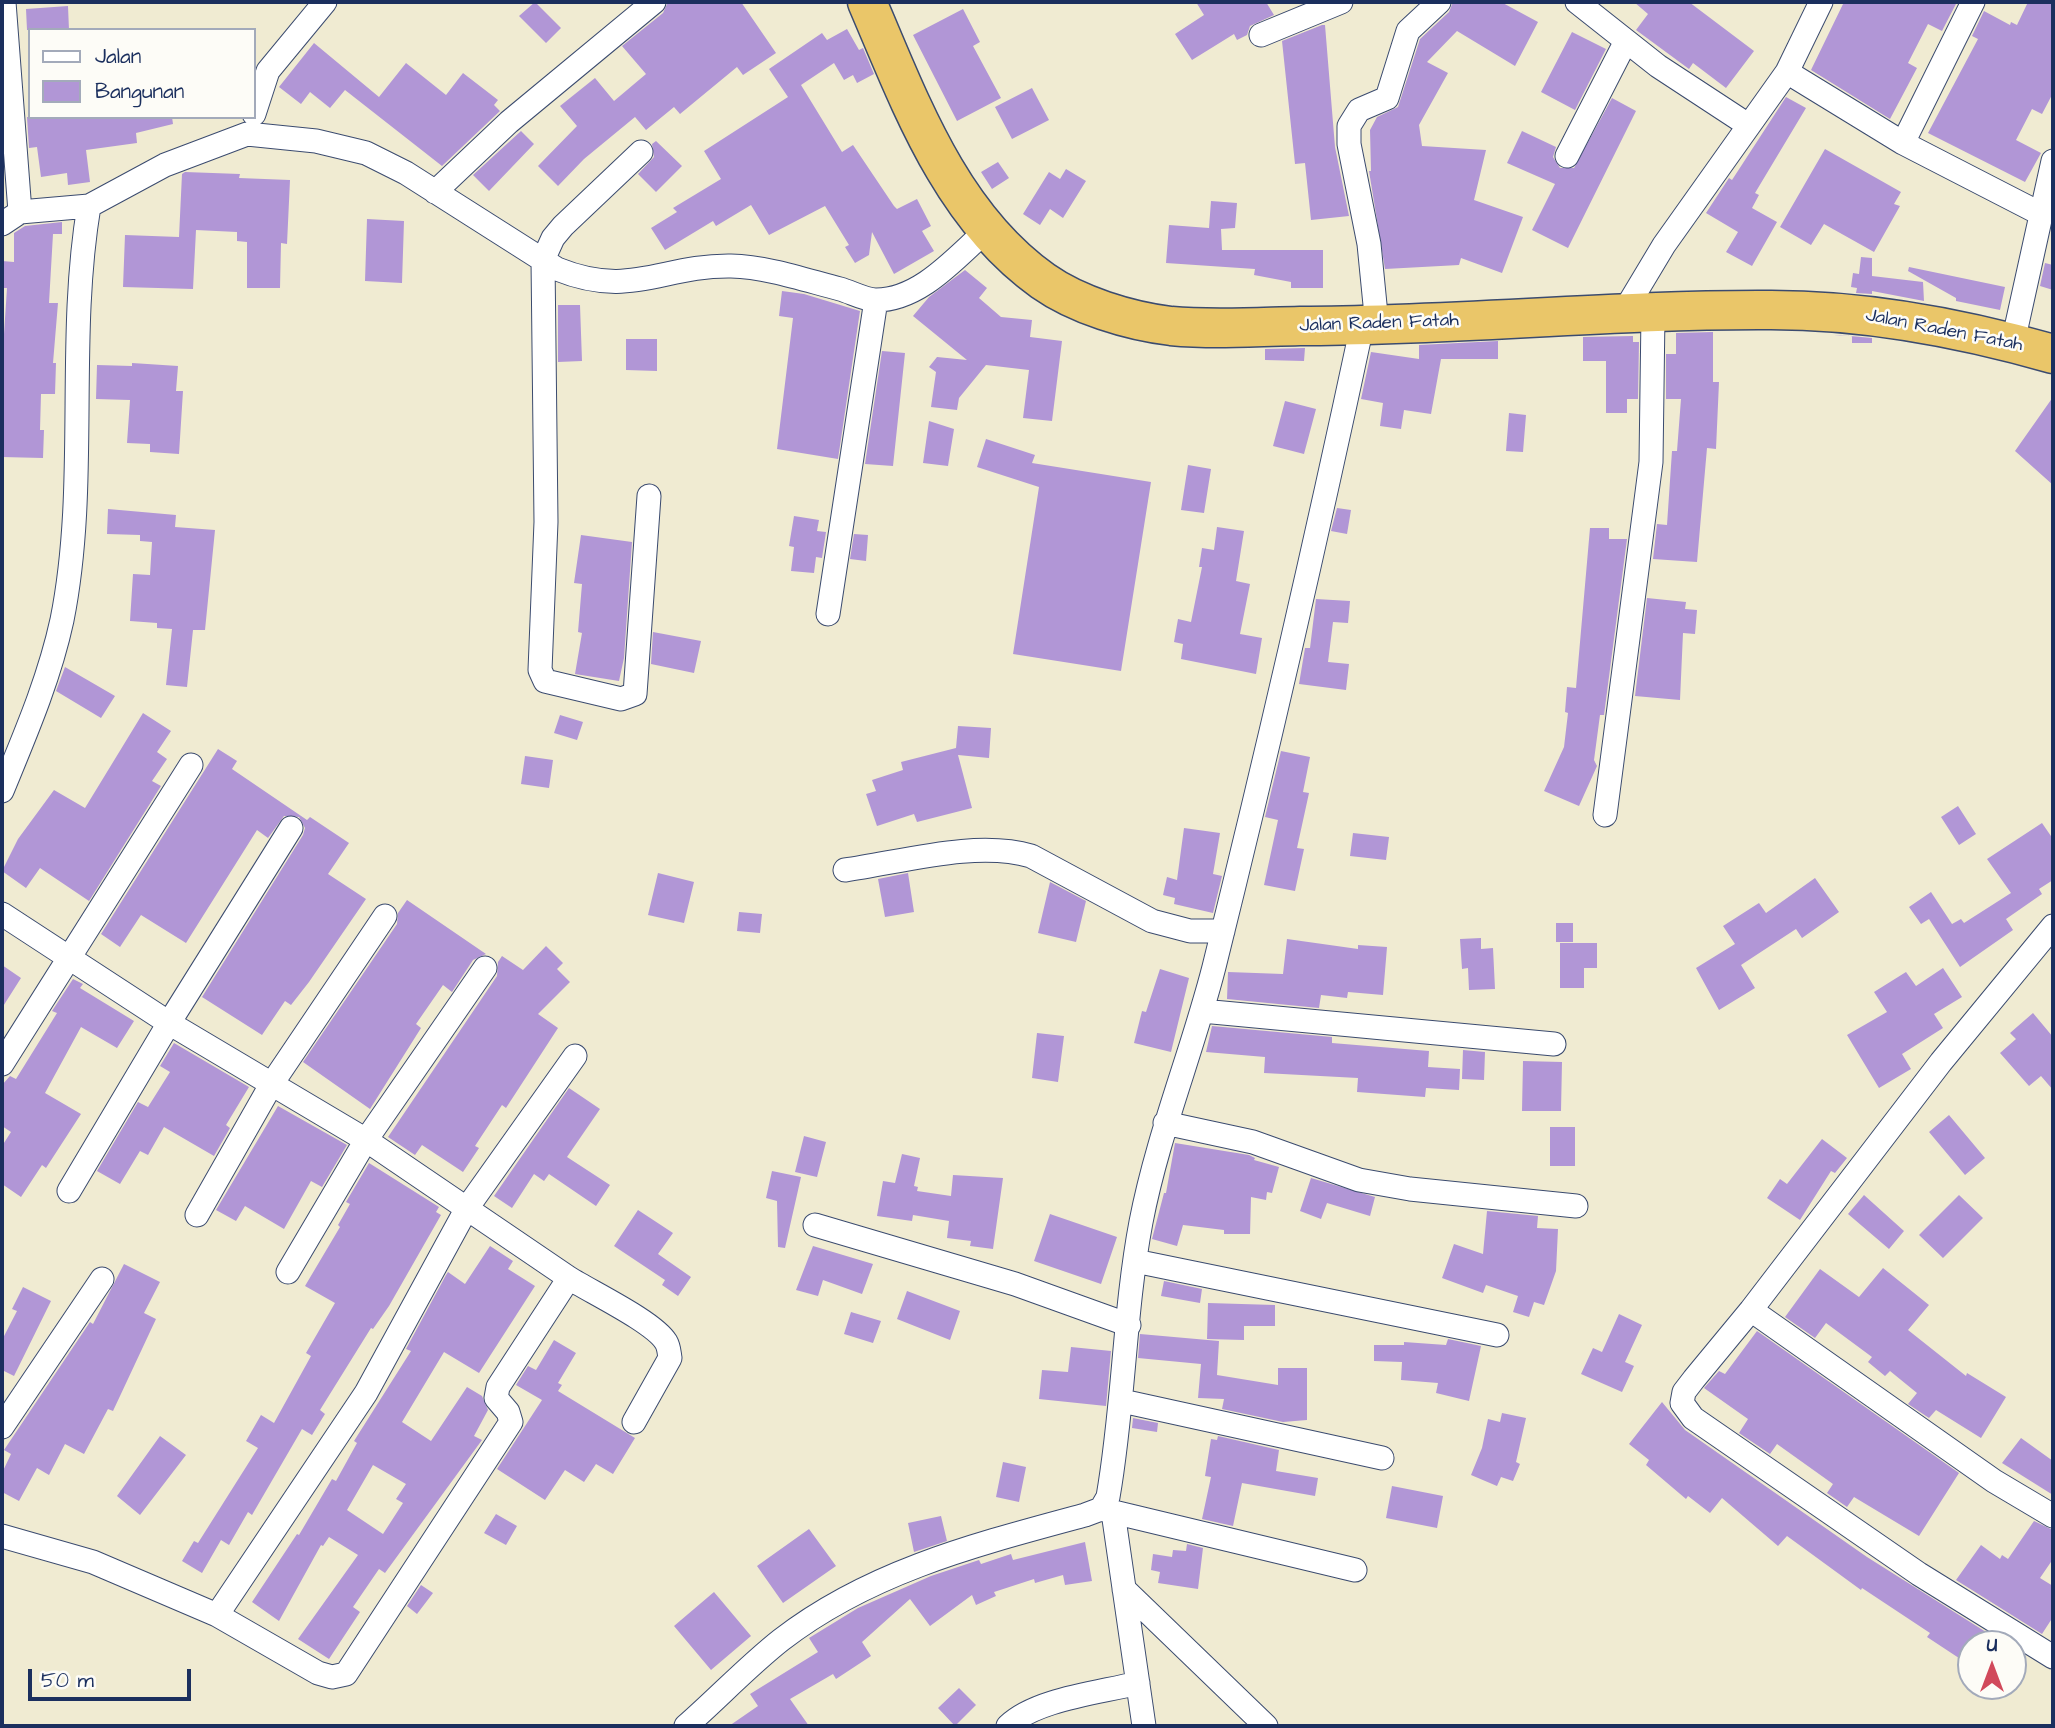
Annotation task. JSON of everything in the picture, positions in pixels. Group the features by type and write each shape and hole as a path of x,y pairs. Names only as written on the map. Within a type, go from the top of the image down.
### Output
{"highway":[{"name":"Jalan Raden Fatah","path":"867,2 934,153 987,230 1018,262 1046,283 1073,297 1144,321 1197,327 1370,326 1724,310 1816,310 1886,318 2014,342 2053,354"}],"street":[{"path":"4,2 11,218 89,206 251,122 366,153 435,192 543,260 581,279 614,283 709,267 758,268 876,300 923,285 987,230"},
{"path":"256,107 268,71 326,2"},
{"path":"435,192 509,122 654,2"},
{"path":"1261,34 1341,2"},
{"path":"1144,1726 1124,1589 1107,1511 1122,1401 1135,1261 1152,1170 1202,1011 1223,931 1370,326 1369,244 1349,145 1349,127 1359,110 1387,98 1408,31 1439,2"},
{"path":"1577,2 1626,41 1748,125"},
{"path":"1605,815 1651,462 1637,314 1664,245 1787,72 1821,2"},
{"path":"1903,143 1973,2"},
{"path":"1567,156 1626,41"},
{"path":"1787,72 1903,143 2047,211"},
{"path":"641,152 553,237 543,260 546,522 540,670 545,681 621,699 635,694 649,496"},
{"path":"2014,342 2047,211 2053,162"},
{"path":"2,791 34,713 62,619 72,529 80,271 89,206"},
{"path":"828,614 876,300"},
{"path":"2,1064 191,765"},
{"path":"69,1191 169,1023 291,828"},
{"path":"845,870 977,850 1015,852 1031,856 1152,921 1190,931 1223,931"},
{"path":"2,914 169,1023 366,1140 569,1278 647,1325 665,1340 670,1358 634,1422"},
{"path":"197,1215 271,1086 385,916"},
{"path":"2053,926 1941,1062 1751,1310 1684,1392 1682,1403 1686,1412 1919,1574 2053,1657"},
{"path":"288,1272 366,1140 485,968"},
{"path":"1202,1011 1554,1044"},
{"path":"217,1615 366,1393 467,1208 575,1056"},
{"path":"1165,1123 1253,1142 1359,1180 1410,1189 1576,1206"},
{"path":"816,1225 991,1276 1129,1325"},
{"path":"1135,1261 1497,1335"},
{"path":"2,1536 93,1562 217,1615 318,1673 339,1676 352,1668 511,1422 508,1412 496,1398 498,1387 569,1278"},
{"path":"2,1427 102,1279"},
{"path":"1751,1310 1994,1481 2053,1516"},
{"path":"1122,1401 1381,1458"},
{"path":"687,1726 781,1640 887,1577 977,1544 1107,1511 1355,1570"},
{"path":"1124,1589 1266,1726"},
{"path":"1008,1726 1018,1716 1037,1707 1138,1683"}],"building":[{"path":"535,2 561,28 546,43 519,16"},
{"path":"668,2 741,2 776,53 743,75 737,67 680,114 674,107 646,130 635,117 584,159 558,186 538,166 577,126 560,106 595,78 614,101 646,74 622,46 663,13"},
{"path":"1196,2 1266,2 1274,15 1250,26 1247,35 1237,40 1234,34 1192,60 1175,34 1204,15"},
{"path":"1453,2 1501,2 1538,22 1515,66 1457,31 1427,62 1448,73 1419,125 1422,146 1486,150 1474,200 1523,217 1502,273 1461,258 1459,265 1385,269 1369,171 1370,130 1377,117 1398,107 1420,39 1449,12"},
{"path":"1634,2 1689,2 1754,51 1726,88 1693,63 1689,69 1636,30 1648,14"},
{"path":"1844,2 1957,2 1942,31 1928,24 1908,63 1917,68 1890,119 1811,70"},
{"path":"2028,2 2053,2 2053,93 2042,114 2032,109 2016,140 2041,153 2025,182 1928,133 1978,39 1972,36 1984,11 2010,25 2011,22 2017,25"},
{"path":"68,6 69,28 27,30 26,9"},
{"path":"963,9 980,42 973,46 1001,98 957,121 913,35"},
{"path":"1325,25 1335,147 1349,216 1311,220 1305,163 1295,164 1282,41"},
{"path":"847,29 859,50 863,48 874,74 857,83 853,75 844,80 834,63 801,85 842,152 853,145 897,209 917,199 931,226 922,231 934,251 894,274 872,232 869,255 855,263 845,247 849,245 825,206 769,235 751,205 716,226 713,221 665,250 651,228 677,212 673,208 721,179 704,151 788,97 769,69 822,33 827,40"},
{"path":"1572,32 1606,49 1575,110 1541,92"},
{"path":"314,43 379,97 406,63 446,95 463,73 498,100 494,105 500,111 442,166 345,90 330,108 310,92 301,104 279,87"},
{"path":"1032,88 1049,120 1012,139 995,107"},
{"path":"1786,97 1806,108 1755,193 1759,195 1752,208 1777,222 1752,266 1726,252 1738,232 1706,213 1729,178 1732,180"},
{"path":"1612,98 1636,111 1568,248 1532,230 1555,184 1507,163 1522,131 1556,147 1553,157 1560,168 1574,168"},
{"path":"27,117 172,119 173,124 136,133 137,143 86,150 90,182 68,185 67,173 41,177 37,147 29,148"},
{"path":"521,131 534,144 489,191 473,175"},
{"path":"656,141 682,166 656,192 638,174 654,157 652,144"},
{"path":"1825,149 1901,192 1894,204 1900,206 1874,252 1824,224 1811,245 1780,227"},
{"path":"998,162 1009,178 992,189 981,172"},
{"path":"1066,169 1086,181 1063,218 1050,209 1040,225 1023,214 1049,172 1060,179"},
{"path":"182,174 240,174 239,178 290,180 287,244 281,243 280,288 247,288 247,242 237,241 237,232 196,230 193,289 123,287 125,235 179,237"},
{"path":"1211,201 1237,203 1235,228 1221,229 1222,250 1323,250 1323,288 1291,288 1291,282 1254,275 1255,269 1166,263 1169,225 1209,228"},
{"path":"367,219 404,221 402,283 365,281"},
{"path":"62,222 62,234 53,234 49,303 58,303 53,363 56,363 55,394 41,394 40,430 44,430 43,458 2,457 2,334 7,288 2,288 2,261 14,262 14,233 25,226"},
{"path":"1861,257 1872,258 1872,276 1923,282 1924,301 1872,291 1872,294 1856,293 1857,288 1851,287 1853,273 1859,274"},
{"path":"2045,263 2053,265 2053,290 2040,286"},
{"path":"1909,267 2005,287 2000,310 1956,301 1956,298 1908,271"},
{"path":"965,270 987,288 979,298 1001,317 1032,320 1030,337 1062,341 1052,421 1023,418 1029,370 986,365 959,398 957,410 931,407 936,372 929,367 937,357 967,360 913,316 929,297"},
{"path":"782,291 804,294 860,311 838,459 777,449 793,318 779,316"},
{"path":"558,305 580,305 582,361 558,362"},
{"path":"1713,332 1713,382 1719,382 1716,449 1707,448 1697,562 1653,559 1657,524 1667,525 1672,451 1677,451 1681,399 1666,399 1666,354 1676,354 1676,333"},
{"path":"1633,336 1633,342 1639,342 1638,399 1627,399 1627,413 1606,413 1606,361 1583,361 1583,337"},
{"path":"1852,336 1872,338 1872,343 1852,343"},
{"path":"626,339 657,339 657,371 626,370"},
{"path":"1498,341 1498,359 1441,359 1431,414 1404,410 1401,429 1380,426 1383,403 1361,399 1371,352 1419,359 1419,345"},
{"path":"1305,348 1304,361 1265,360 1265,349"},
{"path":"882,351 905,353 893,466 865,464"},
{"path":"132,363 178,366 176,391 183,391 179,454 150,452 150,444 127,443 130,400 96,399 97,365 132,366"},
{"path":"2053,397 2053,485 2015,451"},
{"path":"1285,401 1316,409 1304,454 1273,446"},
{"path":"1509,413 1526,415 1523,452 1506,451"},
{"path":"929,421 954,429 948,466 923,463"},
{"path":"986,439 1035,455 1032,463 1151,482 1121,671 1013,654 1039,487 977,467"},
{"path":"1188,465 1211,469 1204,513 1181,510"},
{"path":"1337,508 1351,510 1347,534 1331,531"},
{"path":"108,509 176,515 175,527 215,530 205,630 193,630 187,687 166,685 172,629 157,628 157,623 130,621 133,574 150,575 152,542 140,541 140,535 107,534"},
{"path":"794,516 819,520 817,531 826,532 822,558 816,557 814,573 791,571 794,547 789,546"},
{"path":"1217,527 1244,531 1236,581 1250,584 1240,634 1262,638 1256,674 1181,659 1183,644 1174,642 1178,619 1191,622 1202,567 1199,567 1202,548 1214,550"},
{"path":"1590,528 1609,528 1609,539 1627,539 1604,715 1600,715 1594,760 1597,766 1579,806 1544,791 1564,747 1568,713 1565,712 1567,687 1576,688"},
{"path":"854,534 868,535 866,561 850,559"},
{"path":"581,535 632,542 624,658 619,681 575,674 582,633 578,632 582,584 574,583"},
{"path":"1647,598 1686,602 1685,609 1697,610 1695,634 1683,633 1680,700 1635,696"},
{"path":"1316,599 1350,601 1348,623 1333,622 1328,662 1349,664 1346,690 1299,684 1305,648 1310,648"},
{"path":"653,632 701,641 694,673 651,664"},
{"path":"65,667 115,696 101,718 56,691"},
{"path":"143,713 171,731 157,752 167,759 152,781 161,786 89,901 40,868 26,888 2,871 18,839 54,790 85,808"},
{"path":"560,715 583,722 577,740 554,733"},
{"path":"958,726 991,728 989,758 958,755 972,808 917,822 914,814 877,826 866,794 876,791 872,780 903,770 901,762 956,748"},
{"path":"218,749 237,761 232,769 307,820 310,817 349,843 328,874 366,899 309,982 291,1005 285,1001 262,1035 202,997 303,835 305,828 299,817 284,816 268,838 257,830 186,943 141,915 120,947 101,934"},
{"path":"1281,751 1310,757 1303,792 1309,793 1297,848 1304,849 1295,891 1264,885 1278,820 1265,817"},
{"path":"525,756 553,760 549,788 521,784"},
{"path":"1958,806 1976,834 1959,845 1941,817"},
{"path":"2042,823 2053,839 2053,880 2039,889 2042,894 2006,919 2013,930 1960,967 1929,919 1921,924 1909,907 1931,892 1952,924 1961,919 1964,923 2011,893 1987,859"},
{"path":"1184,828 1220,833 1213,874 1222,876 1213,913 1174,904 1175,898 1163,895 1167,877 1177,880"},
{"path":"1353,833 1389,837 1386,860 1350,856"},
{"path":"658,873 694,882 684,923 648,915"},
{"path":"908,873 914,912 885,917 878,879"},
{"path":"1815,878 1839,912 1802,938 1796,929 1741,965 1755,988 1719,1010 1696,968 1735,944 1723,926 1759,903 1766,913"},
{"path":"1050,882 1086,901 1076,942 1038,933"},
{"path":"407,900 486,954 473,960 452,992 443,985 416,1024 421,1028 370,1109 303,1062 397,924 398,913"},
{"path":"739,912 762,914 760,933 737,931"},
{"path":"1556,923 1573,923 1573,942 1556,942"},
{"path":"1481,938 1481,949 1493,948 1495,989 1469,990 1468,968 1462,969 1460,939"},
{"path":"1287,939 1358,949 1358,945 1387,947 1383,995 1348,992 1347,998 1321,995 1319,1008 1227,999 1228,972 1283,974"},
{"path":"1560,943 1597,943 1597,968 1584,968 1584,988 1560,988"},
{"path":"546,946 563,963 557,969 570,982 538,1014 558,1028 506,1108 502,1105 475,1146 479,1148 463,1172 422,1145 415,1155 388,1137 497,976 498,962 502,956 523,970"},
{"path":"2,965 21,978 2,1008"},
{"path":"1943,968 1962,997 1934,1014 1943,1028 1902,1054 1911,1069 1879,1088 1847,1035 1887,1012 1874,992 1906,972 1916,986"},
{"path":"1160,969 1189,978 1171,1052 1134,1043 1142,1011 1146,1012"},
{"path":"73,979 83,984 80,988 134,1021 117,1048 81,1027 45,1093 81,1114 46,1168 42,1165 21,1197 2,1184 2,1146 11,1132 2,1126 2,1085 10,1076 16,1079 57,1013 52,1011"},
{"path":"2033,1013 2053,1037 2053,1090 2041,1076 2029,1086 2000,1053 2016,1039 2010,1033"},
{"path":"1212,1026 1332,1037 1332,1043 1429,1051 1428,1067 1460,1069 1459,1090 1426,1088 1425,1097 1357,1092 1358,1078 1264,1073 1265,1057 1206,1052"},
{"path":"1037,1033 1064,1036 1058,1082 1032,1078"},
{"path":"174,1043 249,1087 226,1125 230,1128 214,1156 164,1127 148,1155 140,1151 120,1184 97,1171 138,1102 148,1107 170,1072 160,1066"},
{"path":"1463,1050 1485,1052 1484,1080 1462,1079"},
{"path":"1523,1061 1562,1062 1561,1111 1522,1111"},
{"path":"569,1088 600,1109 567,1157 610,1185 596,1206 549,1174 544,1181 534,1174 512,1208 494,1196"},
{"path":"278,1106 347,1145 322,1187 311,1181 284,1229 245,1206 236,1221 216,1210"},
{"path":"1949,1115 1985,1158 1965,1175 1929,1132"},
{"path":"1550,1127 1575,1127 1575,1166 1550,1166"},
{"path":"804,1136 826,1142 817,1177 795,1172"},
{"path":"1822,1139 1847,1158 1835,1173 1831,1171 1800,1220 1767,1198 1780,1179 1787,1184"},
{"path":"1175,1143 1249,1155 1255,1158 1254,1160 1279,1167 1272,1193 1267,1192 1266,1200 1251,1197 1250,1234 1224,1234 1224,1230 1183,1225 1177,1246 1152,1239 1166,1193"},
{"path":"902,1154 920,1158 914,1186 918,1187 917,1191 951,1196 953,1175 1003,1178 993,1249 970,1246 971,1241 947,1238 949,1221 913,1215 912,1221 877,1216 883,1181 895,1183"},
{"path":"369,1163 439,1207 436,1212 441,1215 389,1306 373,1329 371,1328 320,1410 325,1414 312,1435 302,1429 252,1515 248,1512 229,1545 221,1540 202,1573 182,1561 194,1541 198,1543 258,1448 246,1441 261,1415 274,1423 311,1356 306,1353 335,1303 305,1286 340,1227 338,1225 350,1204 346,1202"},
{"path":"772,1171 801,1177 785,1248 778,1247 777,1201 766,1198"},
{"path":"1311,1178 1375,1197 1370,1216 1327,1203 1321,1219 1300,1211"},
{"path":"1864,1195 1904,1231 1889,1249 1848,1214"},
{"path":"1959,1195 1983,1218 1943,1258 1919,1235"},
{"path":"638,1210 673,1233 658,1254 691,1277 678,1296 662,1285 665,1280 614,1246"},
{"path":"1487,1211 1538,1216 1537,1228 1558,1229 1556,1271 1544,1305 1534,1302 1529,1317 1513,1312 1518,1296 1486,1285 1483,1293 1442,1278 1454,1244 1483,1254"},
{"path":"1050,1214 1117,1237 1101,1284 1034,1261"},
{"path":"490,1246 513,1261 508,1269 535,1286 479,1373 444,1352 402,1422 431,1441 467,1387 482,1396 488,1410 474,1436 482,1440 385,1573 379,1569 353,1607 360,1612 329,1659 298,1639 358,1555 329,1537 323,1546 321,1545 279,1621 252,1602 297,1534 299,1535 332,1479 336,1481 357,1443 354,1441 411,1351 406,1349 448,1272 465,1284","holes":["373,1465 406,1484 396,1499 403,1503 383,1534 347,1510"]},
{"path":"813,1246 873,1264 862,1294 823,1280 818,1296 796,1290"},
{"path":"124,1264 160,1282 144,1313 156,1319 113,1411 108,1409 84,1454 65,1444 49,1475 37,1468 19,1501 2,1492 2,1473 11,1454 4,1450 90,1322 93,1324"},
{"path":"1883,1268 1929,1305 1908,1330 1966,1376 1967,1373 2006,1397 1981,1438 1936,1410 1929,1418 1908,1404 1917,1393 1890,1371 1885,1376 1868,1362 1872,1357 1826,1323 1815,1338 1785,1317 1820,1269 1859,1297"},
{"path":"1164,1281 1202,1289 1200,1303 1161,1296"},
{"path":"23,1287 51,1301 14,1376 2,1370 2,1340 17,1311 12,1309"},
{"path":"907,1291 960,1311 950,1340 897,1319"},
{"path":"1208,1303 1275,1305 1275,1326 1244,1326 1244,1340 1207,1339"},
{"path":"851,1312 881,1321 873,1343 844,1334"},
{"path":"1619,1314 1642,1325 1625,1362 1634,1366 1622,1392 1581,1374 1593,1348 1602,1352"},
{"path":"1757,1331 1959,1473 1919,1536 1854,1497 1847,1507 1827,1493 1833,1484 1777,1444 1770,1454 1739,1433 1748,1419 1704,1388 1719,1371 1725,1374"},
{"path":"1140,1334 1219,1341 1217,1375 1278,1385 1278,1368 1307,1368 1307,1420 1283,1422 1222,1409 1224,1399 1198,1398 1201,1364 1138,1358"},
{"path":"1448,1339 1481,1346 1469,1401 1436,1393 1438,1383 1401,1380 1402,1362 1374,1361 1374,1345 1404,1345 1404,1342 1446,1345"},
{"path":"554,1340 576,1353 558,1383 562,1385 558,1391 635,1438 613,1474 596,1464 584,1482 565,1470 545,1500 497,1469 542,1400 516,1385 528,1366 536,1370"},
{"path":"1071,1347 1111,1351 1106,1406 1039,1399 1042,1370 1068,1372"},
{"path":"1662,1402 1685,1430 1867,1557 1983,1630 1957,1630 1957,1657 1927,1637 1930,1633 1862,1588 1861,1590 1787,1536 1778,1546 1722,1498 1710,1513 1688,1496 1686,1499 1646,1465 1649,1460 1629,1444"},
{"path":"1502,1413 1526,1418 1516,1462 1520,1464 1513,1481 1501,1477 1497,1486 1471,1475 1482,1448 1488,1419 1500,1422"},
{"path":"1133,1418 1158,1423 1157,1432 1132,1428"},
{"path":"160,1436 186,1455 140,1515 117,1496"},
{"path":"1218,1436 1279,1450 1276,1471 1318,1478 1315,1496 1242,1483 1233,1526 1202,1519 1211,1477 1205,1476 1211,1439 1217,1440"},
{"path":"2021,1438 2053,1461 2053,1495 2002,1463"},
{"path":"1003,1462 1026,1467 1019,1502 996,1497"},
{"path":"1392,1486 1443,1496 1437,1528 1386,1518"},
{"path":"496,1514 517,1526 506,1545 484,1533"},
{"path":"941,1516 947,1541 914,1552 908,1523"},
{"path":"2034,1521 2053,1530 2053,1559 2040,1578 2053,1586 2053,1617 2042,1634 1956,1580 1981,1545 2000,1559 2002,1555 2008,1559"},
{"path":"809,1529 836,1566 783,1603 757,1566"},
{"path":"1085,1542 1092,1581 1065,1585 1063,1575 1035,1583 1034,1579 994,1592 996,1596 976,1605 972,1595 930,1626 910,1599 862,1642 871,1656 836,1679 833,1674 790,1699 809,1726 729,1726 758,1706 750,1694 818,1652 809,1638 858,1608 931,1576 979,1560 981,1564 1011,1554 1013,1560"},
{"path":"1187,1544 1203,1548 1198,1589 1158,1583 1160,1572 1151,1570 1153,1554 1172,1557 1173,1550 1186,1551"},
{"path":"421,1585 433,1593 417,1614 407,1606"},
{"path":"714,1592 751,1636 711,1670 674,1626"},
{"path":"959,1688 976,1705 955,1726 938,1708"}]}
